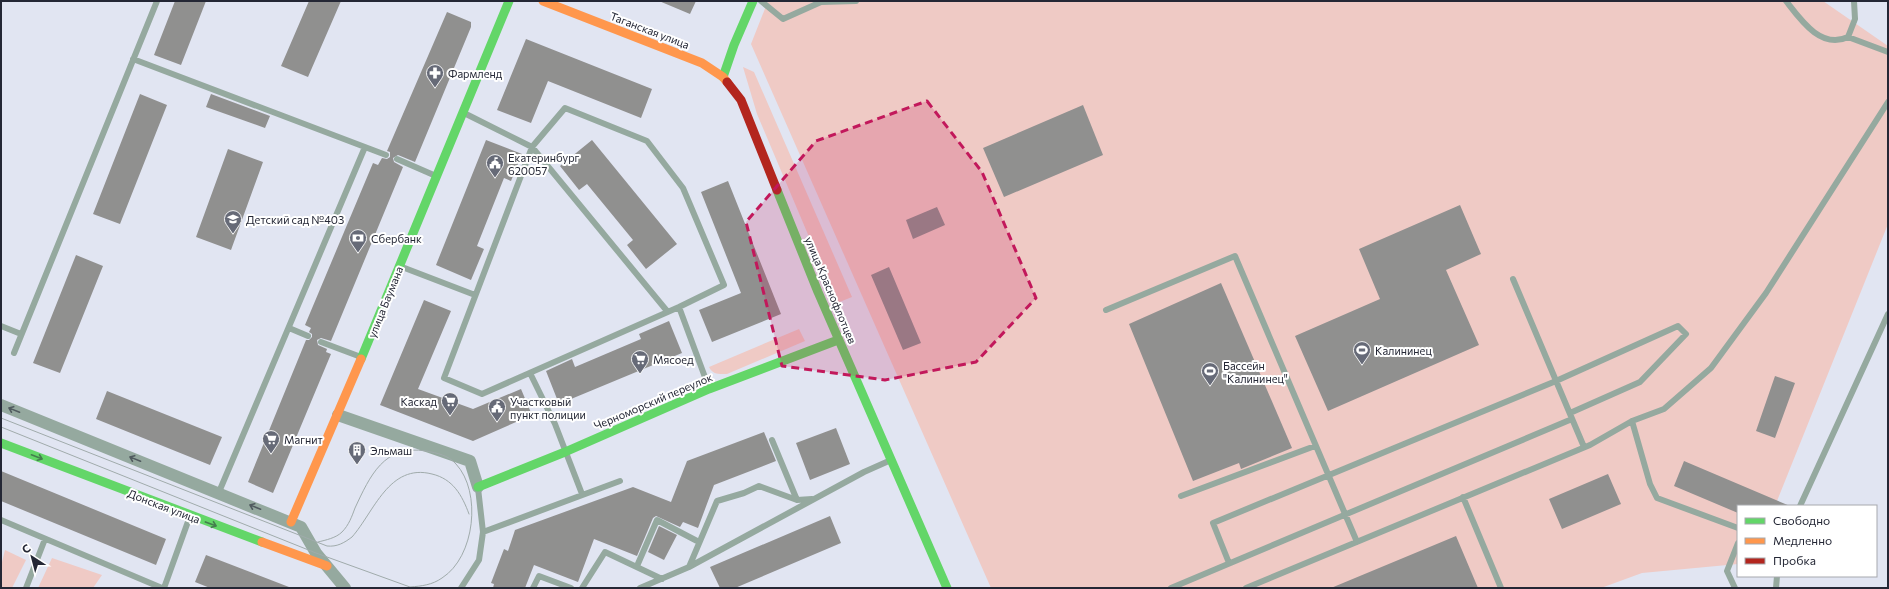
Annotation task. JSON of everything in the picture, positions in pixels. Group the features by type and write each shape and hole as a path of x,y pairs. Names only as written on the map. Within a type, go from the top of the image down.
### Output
{"street":[{"name":"улица Баумана","path":"291,522 362,358 463,112 503,19 509,1"},
{"name":"Таганская улица","path":"543,1 702,63 723,77"},
{"path":"723,77 734,45 753,1"},
{"name":"улица Краснофлотцев","path":"723,77 741,100 838,340 947,588"},
{"name":"Черноморский переулок","path":"478,487 565,452 709,389 838,340"},
{"path":"1,405 219,492 301,527 316,553 345,588"},
{"path":"338,415 470,461 478,487"},
{"name":"Донская улица","path":"1,443 190,516 327,566"}],"lane":[{"path":"14,353 157,1"},
{"path":"761,1 783,19 821,2 856,1"},
{"path":"1786,1 1802,22 1816,34 1829,39 1842,40 1848,37 1855,19 1854,1"},
{"path":"1848,37 1888,52"},
{"path":"133,60 386,155"},
{"path":"1246,588 1584,447 1632,421 1664,408 1711,368 1766,293 1888,102"},
{"path":"565,108 647,141 683,188 724,285 679,307 482,394 444,378 532,147 565,108"},
{"path":"463,112 532,147 667,311"},
{"path":"219,492 365,147"},
{"path":"397,159 438,176"},
{"path":"1106,310 1235,256 1357,542"},
{"path":"399,266 475,295"},
{"path":"1514,279 1584,447"},
{"path":"679,307 709,389"},
{"path":"1800,505 1888,314"},
{"path":"1,326 21,334"},
{"path":"1171,588 1230,563 1345,514 1571,416 1640,382 1686,334 1678,326 1556,381 1213,523 1230,563"},
{"path":"289,328 308,336"},
{"path":"321,342 362,358"},
{"path":"530,373 555,424 582,494"},
{"path":"1632,421 1650,484 1657,498 1737,528"},
{"path":"772,440 797,500"},
{"path":"1182,496 1315,446"},
{"path":"640,588 689,567 864,472 892,460"},
{"path":"483,532 620,481"},
{"path":"689,567 717,501 744,493 759,486 797,500 815,499"},
{"path":"461,588 479,560 483,532 478,487"},
{"path":"1463,497 1501,588"},
{"path":"1,520 163,588 190,516"},
{"path":"637,566 657,520 699,542"},
{"path":"26,588 45,539"},
{"path":"1736,588 1728,571 1737,546"},
{"path":"582,588 605,552 662,579"},
{"path":"533,588 539,576 571,588"},
{"path":"1776,588 1777,577"}],"highlighted area":[{"path":"927,101 982,172 1036,298 976,362 885,380 782,366 746,222 816,141"}],"shaded area":[{"name":"Калининец","path":"768,1 1823,1 1888,46 1888,224 1775,505 1737,505 1737,564 1642,573 1601,588 991,588 751,44"},
{"path":"743,67 754,72 852,297 837,303 757,114"},
{"path":"799,329 805,341 727,374 714,373 709,367"},
{"path":"5,550 26,560 12,588 1,588 1,566"},
{"path":"52,558 102,575 93,588 38,588"}],"building":[{"path":"175,1 206,1 181,65 154,55"},
{"path":"309,1 341,1 308,77 281,66"},
{"path":"659,1 696,1 690,14"},
{"path":"447,12 471,22 471,27 415,162 398,155 393,158 394,162 403,167 331,341 321,338 317,340 318,345 327,349 326,352 331,354 273,493 248,482 306,340 309,340 312,337 312,334 309,332 311,328 305,325 373,163 378,165 382,158 387,159 390,157 390,152 387,151"},
{"path":"526,39 652,89 641,118 548,81 531,123 497,110"},
{"path":"140,94 167,105 120,224 93,214"},
{"path":"211,94 270,116 265,128 206,107"},
{"path":"1083,105 1103,155 1004,197 983,148"},
{"path":"486,140 522,154 511,181 504,178 477,246 484,249 471,280 436,265"},
{"path":"592,140 677,244 646,269 627,245 633,240 587,184 579,190 560,166"},
{"path":"228,149 263,162 231,250 196,237"},
{"path":"728,181 781,314 712,342 699,310 741,293 701,192"},
{"path":"1460,205 1481,254 1446,270 1479,345 1328,411 1295,336 1380,299 1359,249"},
{"path":"937,207 945,225 913,239 906,220"},
{"path":"76,255 103,266 60,373 33,363"},
{"path":"889,267 921,343 903,350 871,275"},
{"name":"Бассейн \"Калининец\"","path":"1221,283 1292,448 1241,469 1239,463 1193,481 1129,324"},
{"path":"424,300 451,311 418,389 473,409 521,389 532,415 473,441 380,405"},
{"path":"669,321 682,353 559,404 546,371 572,359 575,367 641,339 639,334"},
{"path":"1775,376 1795,383 1775,438 1756,431"},
{"path":"107,391 222,437 210,465 96,419"},
{"path":"836,428 850,464 810,480 796,443"},
{"path":"764,432 776,461 714,485 698,528 683,522 680,527 656,516 653,518 637,556 594,539 578,582 534,565 525,588 493,588 494,584 491,583 504,549 508,551 515,530 633,487 671,502 687,461"},
{"path":"1684,461 1788,505 1737,505 1737,513 1674,486"},
{"path":"1,471 166,539 156,565 1,501"},
{"path":"1608,474 1621,504 1562,529 1549,499"},
{"path":"830,516 841,543 735,588 720,588 710,567"},
{"path":"659,526 677,535 664,560 648,552"},
{"path":"1456,536 1478,588 1331,588"},
{"path":"206,555 289,588 210,588 195,582"}],"tram line":[{"path":"1,418 327,546 340,544 352,537 384,492 404,476 417,473 432,474 446,480 460,494 469,514"},
{"path":"1,427 316,553 410,587 427,585 442,578 453,568 462,555 468,540 472,507 464,476 453,461 442,455 426,451 412,450 399,452 380,465 373,474 342,532 328,540 318,542"}],"traffic: fast":[{"path":"361,359 509,1"},
{"path":"723,77 734,45 753,1"},
{"path":"777,190 818,292 947,588"},
{"path":"478,487 565,452 709,389 838,340"},
{"path":"1,443 262,542"}],"traffic: slow":[{"path":"543,1 702,63 723,77 727,82"},
{"path":"291,522 361,359"},
{"path":"262,542 327,566"}],"traffic: jam":[{"path":"727,82 741,100 777,190"}],"place":[{"name":"Фармленд","path":"435,88"},
{"name":"Екатеринбург 620057","path":"495,178"},
{"name":"Детский сад №403","path":"233,234"},
{"name":"Сбербанк","path":"358,253"},
{"name":"Калининец","path":"1362,365"},
{"name":"Мясоед","path":"640,374"},
{"name":"Бассейн \"Калининец\"","path":"1210,386"},
{"name":"Каскад","path":"450,416"},
{"name":"Участковый пункт полиции","path":"497,422"},
{"name":"Магнит","path":"271,454"},
{"name":"Эльмаш","path":"357,465"}]}
